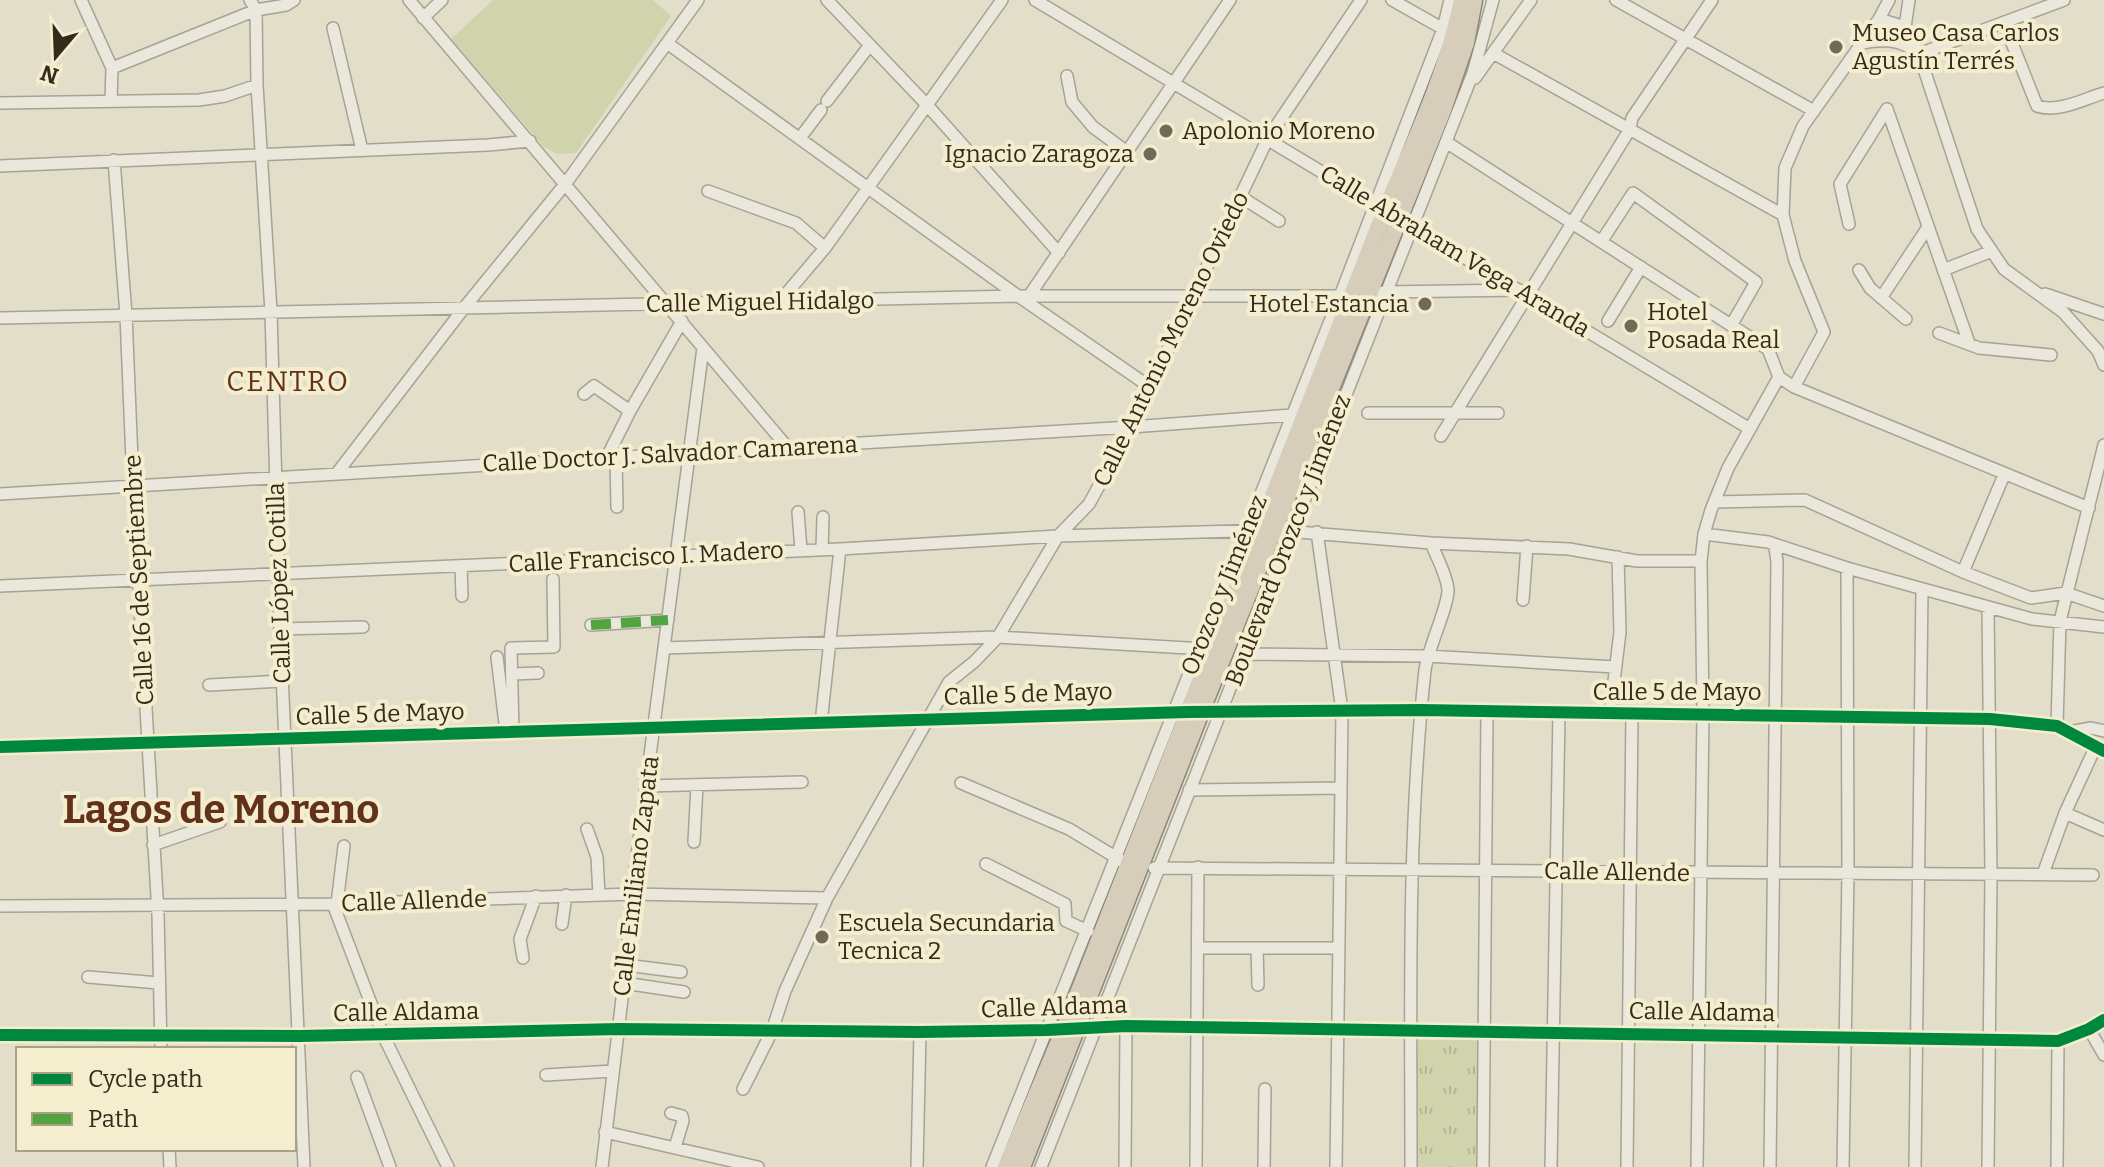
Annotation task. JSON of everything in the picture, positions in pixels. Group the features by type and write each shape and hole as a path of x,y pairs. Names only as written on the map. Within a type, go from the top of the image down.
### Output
{"highway":[{"name":"Orozco y Jiménez","path":"1307,413 1377,292 1393,213 1428,109 1449,32 1462,0"},
{"name":"Orozco y Jiménez","path":"1187,712 1307,413 1346,296 1393,213 1457,70 1474,0"},
{"name":"Orozco y Jiménez","path":"1006,1167 1135,865 1206,649 1259,531"},
{"name":"Orozco y Jiménez","path":"1022,1167 1063,1029"}],"street":[{"path":"81,0 112,68 111,101"},
{"path":"112,68 253,5 286,5 294,0"},
{"path":"409,0 788,448"},
{"path":"423,18 442,0"},
{"path":"337,473 464,308 566,183 698,0"},
{"path":"827,0 927,105 1059,253"},
{"path":"780,301 825,248 1002,0"},
{"name":"Calle Abraham Vega Aranda","path":"1035,0 1750,429"},
{"path":"1024,296 1059,253 1230,0"},
{"name":"Calle Antonio Moreno Oviedo","path":"743,1089 772,1031 785,991 827,898 949,682 998,637 1058,536 1089,504 1131,427 1268,138 1361,0"},
{"path":"1392,0 1449,32"},
{"name":"Orozco y Jiménez","path":"1449,32 1450,0"},
{"path":"1393,213 1446,142 1466,91 1493,0"},
{"path":"1466,91 1531,0"},
{"path":"1616,0 1814,111"},
{"path":"1441,436 1524,292 1572,223 1630,129 1632,118 1712,0"},
{"path":"1794,387 1824,332 1795,261 1783,215 1785,168 1803,126 1879,19 1889,0"},
{"path":"1909,0 1905,27 1919,54 1977,229 2004,269 2063,312 2098,351 2104,365"},
{"path":"1919,54 2064,0"},
{"name":"Calle López Cotilla","path":"253,5 271,312 284,739 304,1167"},
{"path":"1879,19 1905,27"},
{"path":"2004,23 2037,106 2049,108 2090,100 2104,93"},
{"path":"333,28 362,150"},
{"path":"1862,43 1876,40 1904,43 1919,54"},
{"path":"667,43 1150,387"},
{"path":"800,138 870,45"},
{"path":"1493,53 1783,215"},
{"path":"1067,76 1072,102 1093,127 1127,152"},
{"path":"0,103 199,100 225,96 257,85"},
{"path":"1849,224 1840,184 1887,109 1969,343"},
{"path":"0,166 530,141"},
{"path":"1446,142 1768,349 1779,377 1794,387 2004,475 2089,504 2104,506"},
{"name":"Calle 16 de Septiembre","path":"114,160 126,315 157,904 161,1047"},
{"path":"708,191 796,223 825,248"},
{"path":"1601,242 1633,193 1756,282 1732,324"},
{"path":"1241,197 1279,221"},
{"path":"1881,298 1928,227"},
{"path":"1943,270 1992,251"},
{"path":"1608,321 1641,267"},
{"path":"1859,270 1870,288 1906,319"},
{"path":"2033,290 2104,314"},
{"name":"Calle Miguel Hidalgo","path":"0,318 1024,296 1346,296 1377,292 1524,292"},
{"name":"Boulevard Orozco y Jiménez","path":"1041,1167 1096,1026 1135,865 1189,790 1340,407 1377,292"},
{"path":"617,507 612,458 630,411 682,321"},
{"path":"1939,333 1979,348 2051,355"},
{"name":"Calle Emiliano Zapata","path":"602,1167 632,894 703,348"},
{"path":"1697,1167 1703,714 1701,561 1704,534 1728,468 1779,377"},
{"path":"584,394 594,386 630,411"},
{"name":"Calle Doctor J. Salvador Camarena","path":"0,494 1131,427 1307,413 1340,407"},
{"path":"1368,413 1498,413"},
{"path":"2043,874 2065,813 2099,749 2057,726 2060,621 2104,445"},
{"path":"1963,572 2004,475"},
{"path":"1715,502 1805,500 1963,572 2031,598 2066,593 2104,606"},
{"path":"798,512 801,550"},
{"path":"822,548 823,517"},
{"name":"Calle Francisco I. Madero","path":"0,586 840,549 1058,536 1291,530 1431,543 1569,549 1637,561 1701,561"},
{"path":"1317,532 1342,711 1336,1167"},
{"path":"1704,534 1768,542 1775,547 2032,619 2104,627"},
{"path":"1411,1167 1413,869 1421,710 1427,656 1448,591 1431,543"},
{"path":"1523,600 1527,546"},
{"path":"1770,1167 1775,547"},
{"path":"821,723 840,549"},
{"path":"1610,714 1620,632 1618,557"},
{"path":"461,566 462,596"},
{"path":"1843,1167 1848,874 1847,568"},
{"path":"509,732 511,648 554,647 553,579"},
{"path":"1915,1167 1922,589"},
{"path":"1988,607 1991,875 1988,1167"},
{"path":"591,625 668,620"},
{"path":"280,629 363,627"},
{"path":"664,648 998,637 1206,649"},
{"path":"1243,654 1427,656 1615,667"},
{"path":"497,657 509,732"},
{"path":"512,674 538,673"},
{"path":"209,685 282,681"},
{"name":"Calle 5 de Mayo","path":"0,747 1187,712 1421,710 1921,716 2057,726"},
{"path":"1483,1167 1487,712"},
{"path":"1551,1167 1559,713"},
{"path":"1627,1167 1632,714"},
{"path":"2069,732 2091,728 2104,731"},
{"path":"646,786 802,782"},
{"path":"961,783 1069,829 1135,865"},
{"path":"694,842 697,785"},
{"path":"1189,790 1340,788"},
{"path":"2065,813 2104,830"},
{"path":"153,845 220,822"},
{"path":"587,829 597,857 599,895"},
{"path":"344,846 335,904 383,1035 448,1167"},
{"path":"986,864 1065,904 1066,921 1088,931"},
{"name":"Orozco y Jiménez","path":"992,1167 1063,1029 1088,931 1135,865"},
{"name":"Calle Allende","path":"1135,865 2093,875"},
{"path":"1196,1167 1198,867"},
{"name":"Calle Allende","path":"0,906 335,904 632,894 827,898"},
{"path":"562,924 566,895"},
{"path":"523,958 520,939 536,896"},
{"path":"1198,948 1339,948"},
{"path":"1257,948 1258,985"},
{"path":"626,965 681,972"},
{"path":"88,977 159,983"},
{"path":"624,983 684,992"},
{"name":"Calle Aldama","path":"0,1035 300,1036 619,1029 920,1032 1126,1026 2058,1041 2104,1020"},
{"path":"1125,1167 1126,1026"},
{"path":"2089,1029 2104,1055"},
{"path":"917,1167 920,1032"},
{"path":"2057,1167 2058,1041"},
{"path":"546,1075 613,1071"},
{"path":"357,1077 390,1167"},
{"path":"1264,1167 1265,1089"},
{"path":"671,1113 683,1119 675,1147"},
{"path":"605,1132 758,1167"}],"green space":[{"path":"493,0 653,0 671,16 576,153 556,154 543,146 451,39"},
{"path":"1414,1040 1478,1040 1477,1167 1413,1167"}],"marked path":[{"path":"591,625 668,620"}],"cycle path":[{"path":"0,747 1188,712 1421,710 1990,719 2057,726 2104,751"},
{"path":"0,1035 300,1036 619,1029 920,1032 1126,1026 2058,1041 2104,1020"}],"place":[{"name":"Museo Casa Carlos Agustín Terrés","path":"1836,47"},
{"name":"Apolonio Moreno","path":"1166,131"},
{"name":"Ignacio Zaragoza","path":"1150,154"},
{"name":"Hotel Estancia","path":"1425,304"},
{"name":"Hotel Posada Real","path":"1631,326"},
{"name":"Escuela Secundaria Tecnica 2","path":"822,937"}],"district":[{"name":"CENTRO","path":"288,381"},
{"name":"Lagos de Moreno","path":"221,810"}]}
